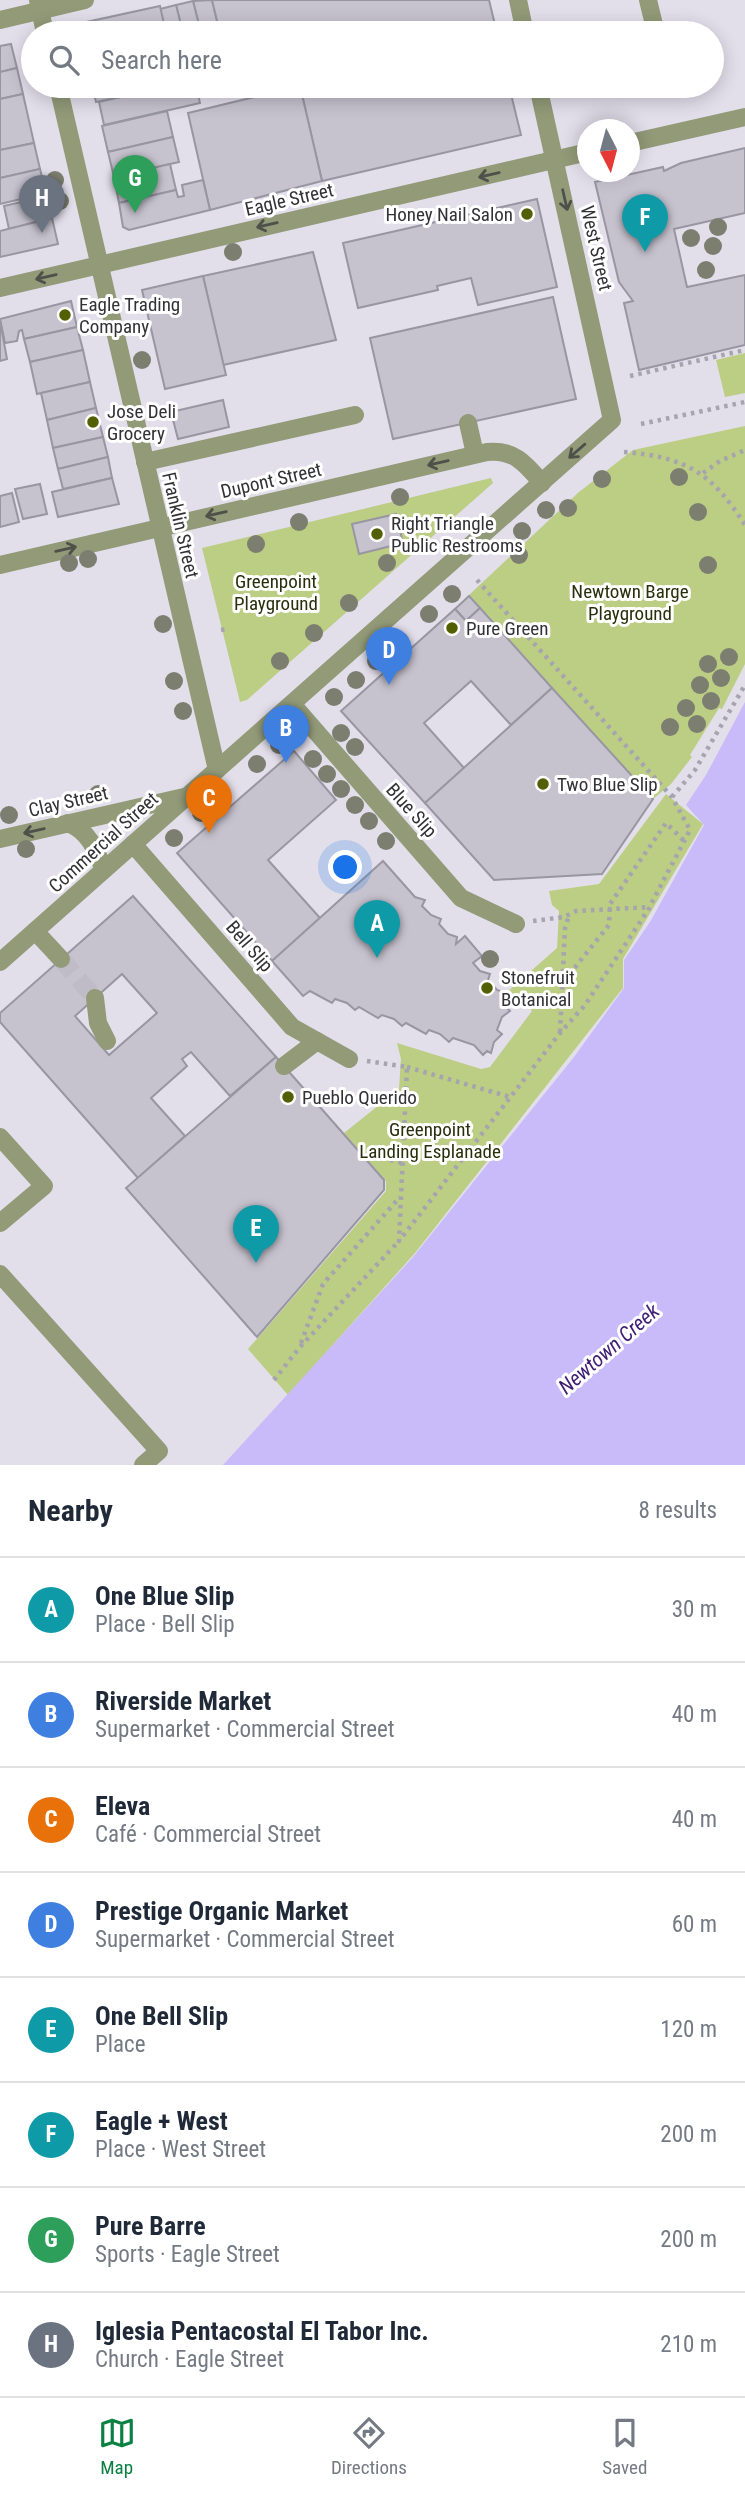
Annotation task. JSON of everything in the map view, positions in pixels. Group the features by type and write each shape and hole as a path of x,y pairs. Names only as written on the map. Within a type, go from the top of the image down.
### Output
{"street":[{"path":"0,20 39,5 85,0"},
{"path":"517,0 522,21"},
{"path":"648,0 653,21"},
{"name":"Franklin Street","path":"61,98 217,770"},
{"name":"West Street","path":"541,98 612,420"},
{"path":"640,141 745,117"},
{"name":"Eagle Street","path":"0,288 577,154"},
{"path":"145,462 355,415"},
{"name":"Commercial Street","path":"0,962 612,420"},
{"path":"468,423 475,454"},
{"name":"Dupont Street","path":"0,565 475,454 495,451 511,454 525,464 542,483"},
{"name":"Blue Slip","path":"292,704 461,898 516,924"},
{"name":"Clay Street","path":"0,839 187,796"},
{"path":"68,823 79,827 89,837 104,870"},
{"name":"Bell Slip","path":"133,844 292,1027 349,1059"},
{"path":"35,931 61,959"},
{"path":"95,998 97,1023 107,1041"},
{"path":"284,1066 317,1041"},
{"path":"0,1137 44,1186 0,1223"},
{"path":"0,1275 159,1451 143,1465"}],"path":[{"path":"630,376 745,350"},
{"path":"641,424 745,402"},
{"path":"703,473 720,461 745,450"},
{"path":"624,452 672,459 703,473 745,525"},
{"path":"274,1380 300,1347 399,1241 559,1033 585,1005 649,907 690,830 673,797 477,580"},
{"path":"221,630 228,629"},
{"path":"673,797 695,769 745,685"},
{"path":"564,981 609,925 609,909 666,823 684,841"},
{"path":"516,924 569,915 576,911 649,907"},
{"path":"559,1033 565,928 569,915"},
{"path":"349,1059 407,1067 511,1097"},
{"path":"399,1241 407,1067"},
{"path":"390,1160 403,1163"},
{"path":"300,1347 323,1284 400,1197"}],"green space":[{"path":"745,353 745,393 725,397 716,360"},
{"name":"Newtown Barge Playground","path":"745,426 745,664 722,709 719,708 690,755 692,757 671,784 653,799 469,595 579,492 633,450"},
{"name":"Greenpoint Playground","path":"491,478 493,483 247,700 240,702 202,548"},
{"name":"Greenpoint Landing Esplanade","path":"666,794 703,824 623,959 623,988 415,1253 288,1395 248,1349 386,1191 386,1181 344,1133 399,1089 401,1059 397,1043 481,1069 490,1067 532,1011 517,993 504,1000 505,994 557,948 559,911 552,905 549,891 599,884"}],"water":[{"name":"Newtown Creek","path":"745,702 745,1465 223,1465 413,1257 574,1057 624,988 624,960 650,922 704,825 686,805 706,775"}],"building":[{"path":"212,0 217,21 198,21 193,1"},
{"path":"212,0 489,0 494,21 217,21"},
{"path":"193,1 198,21 180,21 176,5"},
{"path":"176,5 180,21 163,21 160,9"},
{"path":"160,6 163,21 91,21"},
{"path":"11,44 17,68 0,72 0,46"},
{"path":"17,68 21,94 0,99 0,72"},
{"path":"21,94 21,98 24,98 34,143 0,150 0,99"},
{"path":"95,98 115,98 96,102"},
{"path":"116,98 199,98 200,103 104,125 99,102"},
{"path":"250,98 303,98 322,181 210,210 188,113"},
{"path":"303,98 512,98 521,135 322,181"},
{"path":"167,111 173,137 108,152 102,126"},
{"path":"173,137 179,162 114,177 108,152"},
{"path":"34,143 40,169 0,178 0,150"},
{"path":"745,148 745,213 674,229 687,287 745,275 745,345 639,370 624,303 633,301 619,282 595,182 640,182 640,172 663,167 664,171 681,163"},
{"path":"170,164 176,190 119,203 114,177"},
{"path":"40,169 46,193 0,204 0,178"},
{"path":"203,180 210,210 129,230 123,227 119,203 176,190 178,197 184,196 182,185"},
{"path":"47,196 52,218 9,229 4,206"},
{"path":"537,199 557,287 478,305 471,278 437,286 438,290 358,308 343,243"},
{"path":"52,218 58,244 0,257 0,231"},
{"path":"313,252 336,340 223,365 203,276"},
{"path":"203,276 226,375 165,389 142,290"},
{"path":"553,297 576,399 393,439 370,338"},
{"path":"71,301 77,327 24,339 22,330 19,331 17,341 5,343 0,319"},
{"path":"0,321 7,359 0,361"},
{"path":"77,327 83,350 30,362 24,339"},
{"path":"83,350 90,382 37,394 30,362"},
{"path":"90,382 96,408 47,420 41,393"},
{"path":"223,400 229,427 178,439 171,412"},
{"path":"96,408 103,437 53,448 47,420"},
{"path":"103,437 108,457 58,469 53,448"},
{"path":"108,457 112,478 63,489 58,469"},
{"path":"112,478 119,504 58,517 52,492"},
{"path":"40,484 47,514 23,519 15,489"},
{"path":"12,493 19,522 0,527 0,496"},
{"name":"Right Triangle Public Restrooms","path":"396,514 403,543 359,554 352,524"},
{"path":"469,596 480,608 466,621 455,609"},
{"path":"480,608 552,688 511,725 471,681 424,723 464,768 425,803 341,711 455,609 466,621"},
{"name":"Two Blue Slip","path":"552,688 653,799 602,874 494,880 425,803"},
{"path":"294,751 336,800 268,860 320,918 272,961 177,853"},
{"path":"383,861 415,897 425,900 422,906 431,915 441,919 439,924 448,934 457,937 456,944 465,936 482,956 473,963 480,971 490,974 488,980 497,990 506,993 506,1007 510,1011 502,1017 497,1030 502,1034 494,1042 491,1053 487,1051 483,1055 474,1045 453,1038 449,1042 440,1034 429,1030 426,1034 406,1023 402,1026 394,1019 382,1015 378,1018 359,1007 355,1010 347,1003 335,999 332,1003 310,991 303,996 272,961"},
{"path":"133,896 276,1057 230,1096 191,1052 182,1059 187,1066 151,1098 185,1136 138,1178 0,1022 0,1013","holes":["122,974 157,1013 109,1055 75,1016"]},
{"path":"276,1057 384,1180 384,1190 257,1337 126,1188"}],"tunnel":[{"path":"61,959 95,998"}],"place":[{"name":"Pure Barre","path":"135,213"},
{"name":"Honey Nail Salon","path":"527,214"},
{"name":"Iglesia Pentacostal El Tabor Inc.","path":"42,233"},
{"name":"Eagle + West","path":"645,252"},
{"name":"Eagle Trading Company","path":"65,315"},
{"name":"Jose Deli Grocery","path":"93,422"},
{"name":"Right Triangle Public Restrooms","path":"377,534"},
{"name":"Pure Green","path":"452,628"},
{"name":"Prestige Organic Market","path":"389,685"},
{"name":"Riverside Market","path":"286,763"},
{"name":"Two Blue Slip","path":"543,784"},
{"name":"Eleva","path":"209,833"},
{"name":"One Blue Slip","path":"377,958"},
{"name":"Stonefruit Botanical","path":"487,988"},
{"name":"Pueblo Querido","path":"288,1097"},
{"name":"One Bell Slip","path":"256,1263"}]}
